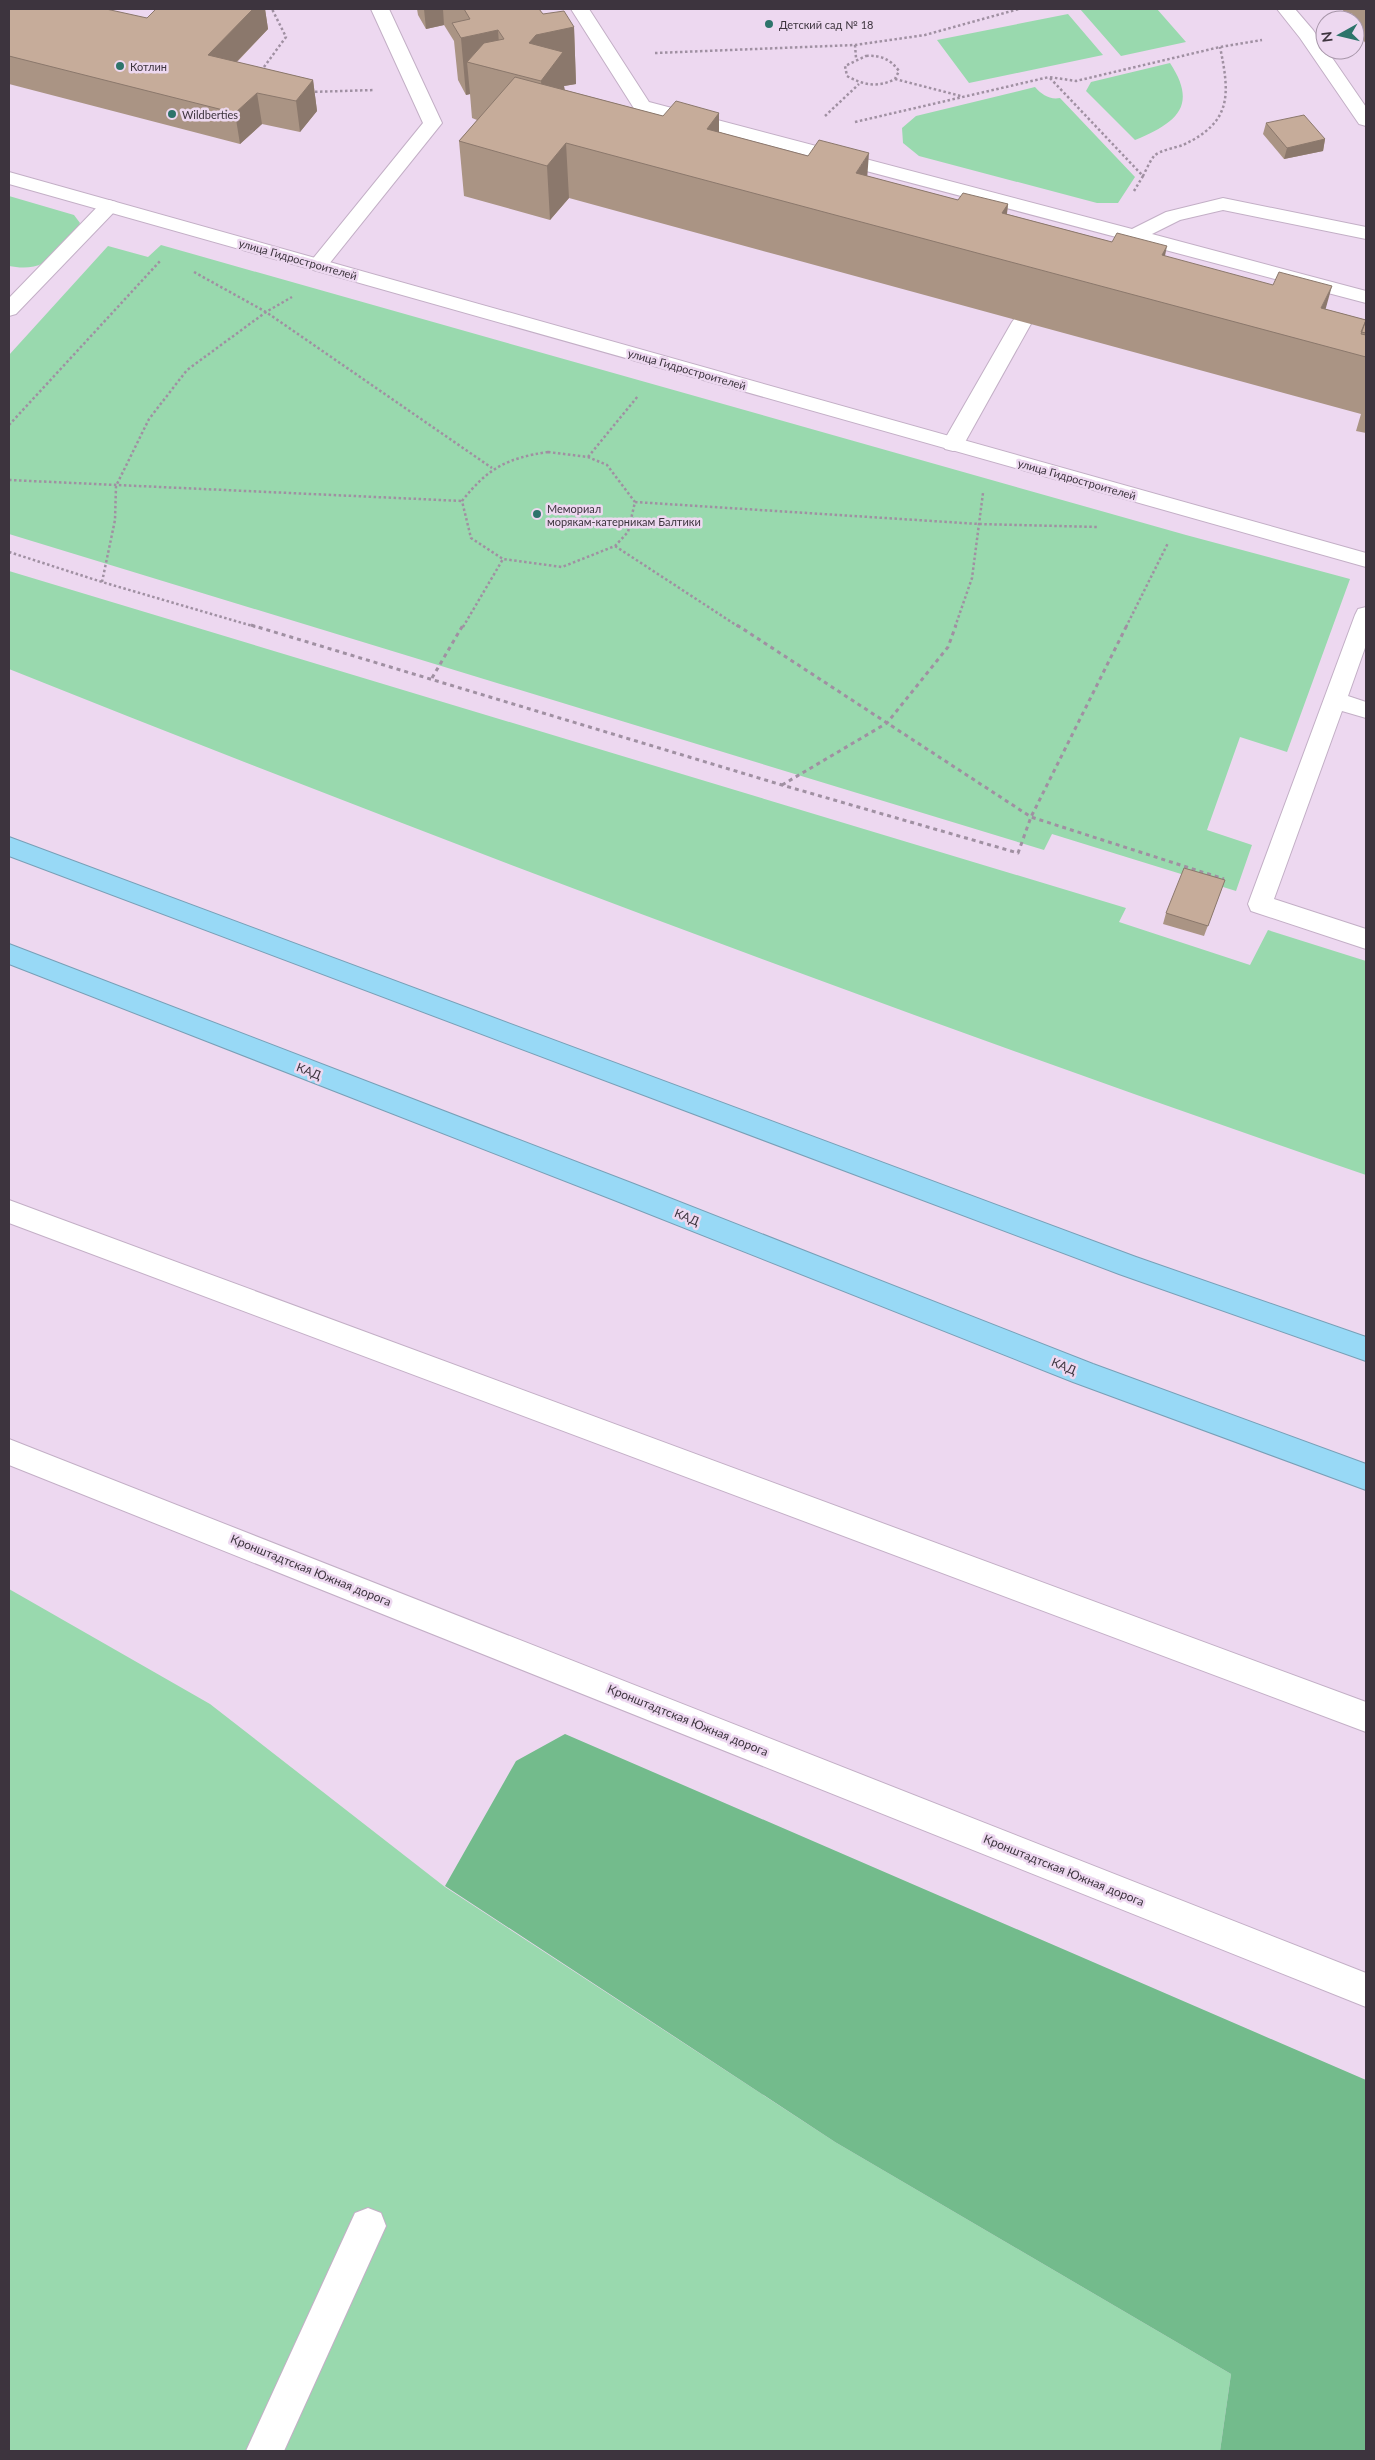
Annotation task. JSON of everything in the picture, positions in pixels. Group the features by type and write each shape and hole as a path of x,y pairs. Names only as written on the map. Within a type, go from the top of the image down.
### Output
{"highway":[{"path":"9,846 1129,1266 1366,1349"},
{"name":"КАД","path":"9,954 614,1188 1082,1373 1366,1477"}],"street":[{"path":"318,265 434,123 380,9"},
{"path":"580,9 642,106 801,139 1133,236 1366,297"},
{"path":"1286,9 1307,34 1364,112"},
{"name":"улица Гидростроителей","path":"9,178 1366,560"},
{"path":"1133,236 1173,216 1223,204 1366,233"},
{"path":"9,310 109,206"},
{"path":"1069,237 1078,219"},
{"path":"953,444 1022,322"},
{"path":"1366,615 1260,904 1366,939"},
{"path":"1335,701 1366,710"},
{"path":"9,1211 1366,1717"},
{"name":"Кронштадтская Южная дорога","path":"9,1452 1366,1990"},
{"path":"265,2451 368,2226"}],"path":[{"path":"260,72 286,36 272,9"},
{"path":"612,60 665,51 786,49 856,45 925,34 1019,9"},
{"path":"801,139 962,96 1049,77 1076,81 1220,47 1307,34"},
{"path":"856,45 856,58"},
{"path":"1110,229 1155,155 1181,146 1212,129 1224,113 1228,79 1220,47"},
{"path":"869,55 883,57 894,63 899,71 895,79 886,84 872,86 859,84 847,76 845,66 856,58 869,55"},
{"path":"1049,77 1143,176"},
{"path":"895,79 962,96"},
{"path":"801,139 859,84"},
{"path":"310,92 417,89"},
{"path":"9,425 165,256"},
{"path":"190,270 266,312 492,468"},
{"path":"102,582 115,520 116,486 149,418 188,370 266,312 299,293"},
{"path":"588,457 642,391"},
{"path":"635,502 628,532 615,546 562,567 503,559 471,538 462,501 478,479 492,468 525,454 548,452 588,457 607,465 635,502 979,524 1106,527"},
{"path":"9,480 462,501"},
{"path":"782,785 887,723 948,647 972,578 984,487"},
{"path":"9,552 102,582 432,678 782,785 1018,853 1031,817 1170,539"},
{"path":"615,546 1031,817 1264,892"},
{"path":"432,678 503,559"}],"green space":[{"path":"1080,9 1157,9 1186,42 1121,56"},
{"path":"1068,14 1103,55 969,83 937,40"},
{"path":"1170,63 1182,91 1182,102 1178,112 1161,127 1135,140 1086,91 1091,82"},
{"path":"1035,87 1046,96 1060,98 1135,177 1118,203 1097,203 919,156 903,143 902,128 916,116"},
{"path":"9,196 74,215 80,223 63,245 43,263 22,268 9,266"},
{"path":"161,245 1186,535 1350,579 1287,752 1240,737 1207,830 1252,845 1236,891 1052,834 1044,850 9,534 9,355 108,246 148,257"},
{"path":"9,571 1126,908 1119,922 1250,965 1268,930 1366,961 1366,1175 1025,1055 684,930 346,802 9,669"},
{"path":"9,1589 210,1704 445,1887 835,2142 1231,2374 1220,2451 9,2451"},
{"path":"565,1734 1366,2080 1366,2451 1220,2451 1231,2374 835,2142 445,1886 516,1761"}],"building":[{"path":"9,9 106,9 147,18 156,9 253,9 208,55 313,80 296,101 257,93 235,113 9,56"},
{"path":"464,9 539,9 543,14 564,11 574,27 536,35 529,43 563,52 541,81 467,62 484,43 504,39 498,30 461,38 452,23 470,19"},
{"path":"515,77 663,116 676,101 719,113 707,129 808,156 819,140 869,153 856,173 958,200 963,193 1008,204 1002,213 1112,242 1117,233 1167,246 1162,255 1273,285 1279,272 1332,286 1321,308 1366,320 1361,334 1366,335 1366,357 566,143 547,166 459,141"},
{"path":"1304,115 1325,139 1287,148 1266,123"},
{"path":"1366,320 1366,333 1361,332"},
{"path":"1184,868 1225,880 1208,926 1166,913"}],"place":[{"name":"Детский сад № 18","path":"769,24"},
{"name":"Котлин","path":"120,66"},
{"name":"Wildberties","path":"172,114"},
{"name":"Мемориал морякам-катерникам Балтики","path":"537,514"}]}
